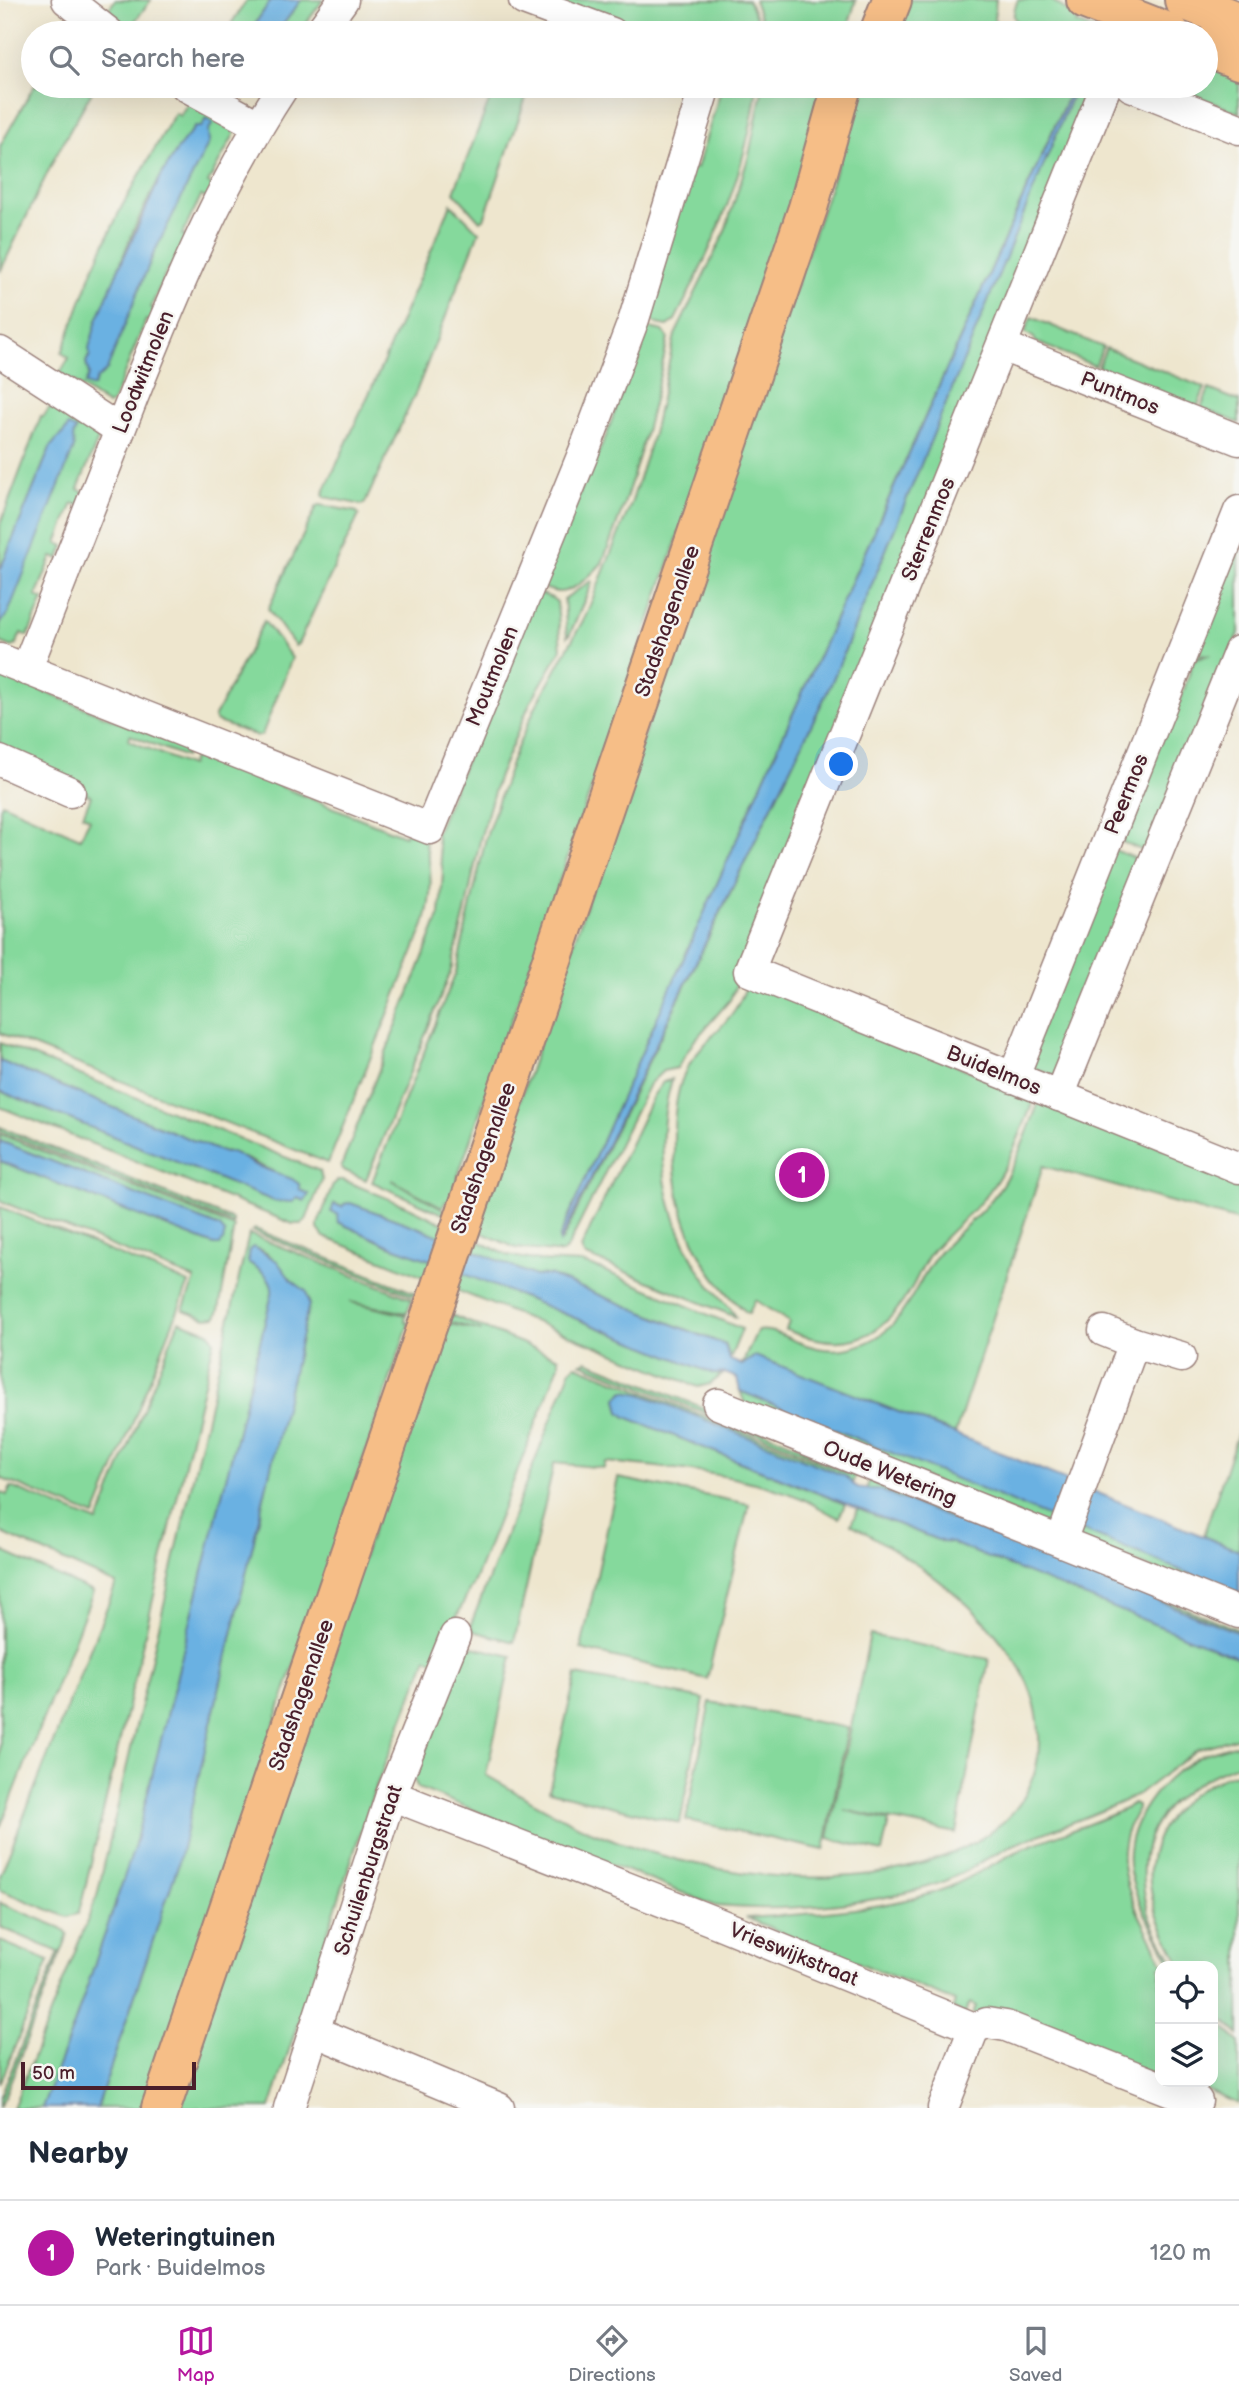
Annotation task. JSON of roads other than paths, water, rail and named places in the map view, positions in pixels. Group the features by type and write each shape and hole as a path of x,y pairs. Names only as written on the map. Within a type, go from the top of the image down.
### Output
{"main road":[{"path":"862,21 868,0"},
{"path":"884,21 892,0"},
{"path":"1086,0 1139,21"},
{"path":"1184,0 1239,22"},
{"path":"1218,52 1239,61"},
{"name":"Stadshagenallee","path":"161,2108 808,208 839,98"},
{"name":"Stadshagenallee","path":"808,208 853,98"}],"street":[{"path":"67,0 94,21"},
{"path":"328,21 343,0"},
{"path":"524,0 580,21"},
{"path":"208,98 258,125"},
{"name":"Loodwitmolen","path":"13,664 120,430 190,259 223,190 258,125 276,98"},
{"name":"Moutmolen","path":"13,664 430,829 583,454 634,319 701,98"},
{"name":"Sterrenmos","path":"749,971 1101,98"},
{"path":"1161,98 1239,129"},
{"name":"Puntmos","path":"1002,346 1239,440"},
{"path":"0,352 120,430"},
{"name":"Peermos","path":"1013,1078 1239,511"},
{"path":"1059,1096 1239,651"},
{"path":"0,761 69,792"},
{"name":"Buidelmos","path":"749,971 1239,1168"},
{"path":"1104,1331 1181,1357"},
{"path":"1065,1532 1134,1343"},
{"name":"Oude Wetering","path":"719,1404 1065,1532 1239,1613"},
{"name":"Schuilenburgstraat","path":"289,2108 391,1795 455,1636"},
{"name":"Vrieswijkstraat","path":"391,1795 715,1922 974,2028 987,2024 1006,2026 1197,2101"},
{"path":"943,2108 974,2028"},
{"path":"314,2031 499,2108"}],"water":[{"path":"271,0 301,0 286,21 257,21"},
{"path":"1068,98 1071,98 831,684 560,1242 563,1229"},
{"path":"206,119 213,123 208,131 209,142 152,257 107,370 93,387 85,384 89,375 86,362 97,320 160,178 178,148 195,127 201,127"},
{"path":"68,426 76,429 73,437 74,448 8,613 0,624 0,570 50,448"},
{"path":"0,1061 214,1149 225,1153 232,1152 255,1165 292,1179 299,1184 300,1190 309,1194 305,1201 297,1198 293,1202 274,1201 0,1091"},
{"path":"0,1141 220,1227 225,1233 223,1241 220,1245 214,1245 0,1161"},
{"path":"350,1203 422,1229 535,1276 549,1275 725,1345 730,1360 742,1365 755,1356 955,1434 1239,1551 1239,1594 740,1391 737,1378 725,1373 714,1374 390,1246 338,1222 339,1215 331,1212 334,1204 342,1207"},
{"path":"254,1247 277,1261 291,1280 306,1291 309,1304 178,1865 97,2108 42,2108 74,2025 134,1848 272,1294 268,1279 248,1262 250,1250"},
{"path":"624,1391 641,1394 845,1476 859,1488 877,1489 1239,1633 1239,1658 626,1417 620,1412 617,1398"}],"place":[{"name":"Weteringtuinen","path":"802,1175"}]}
